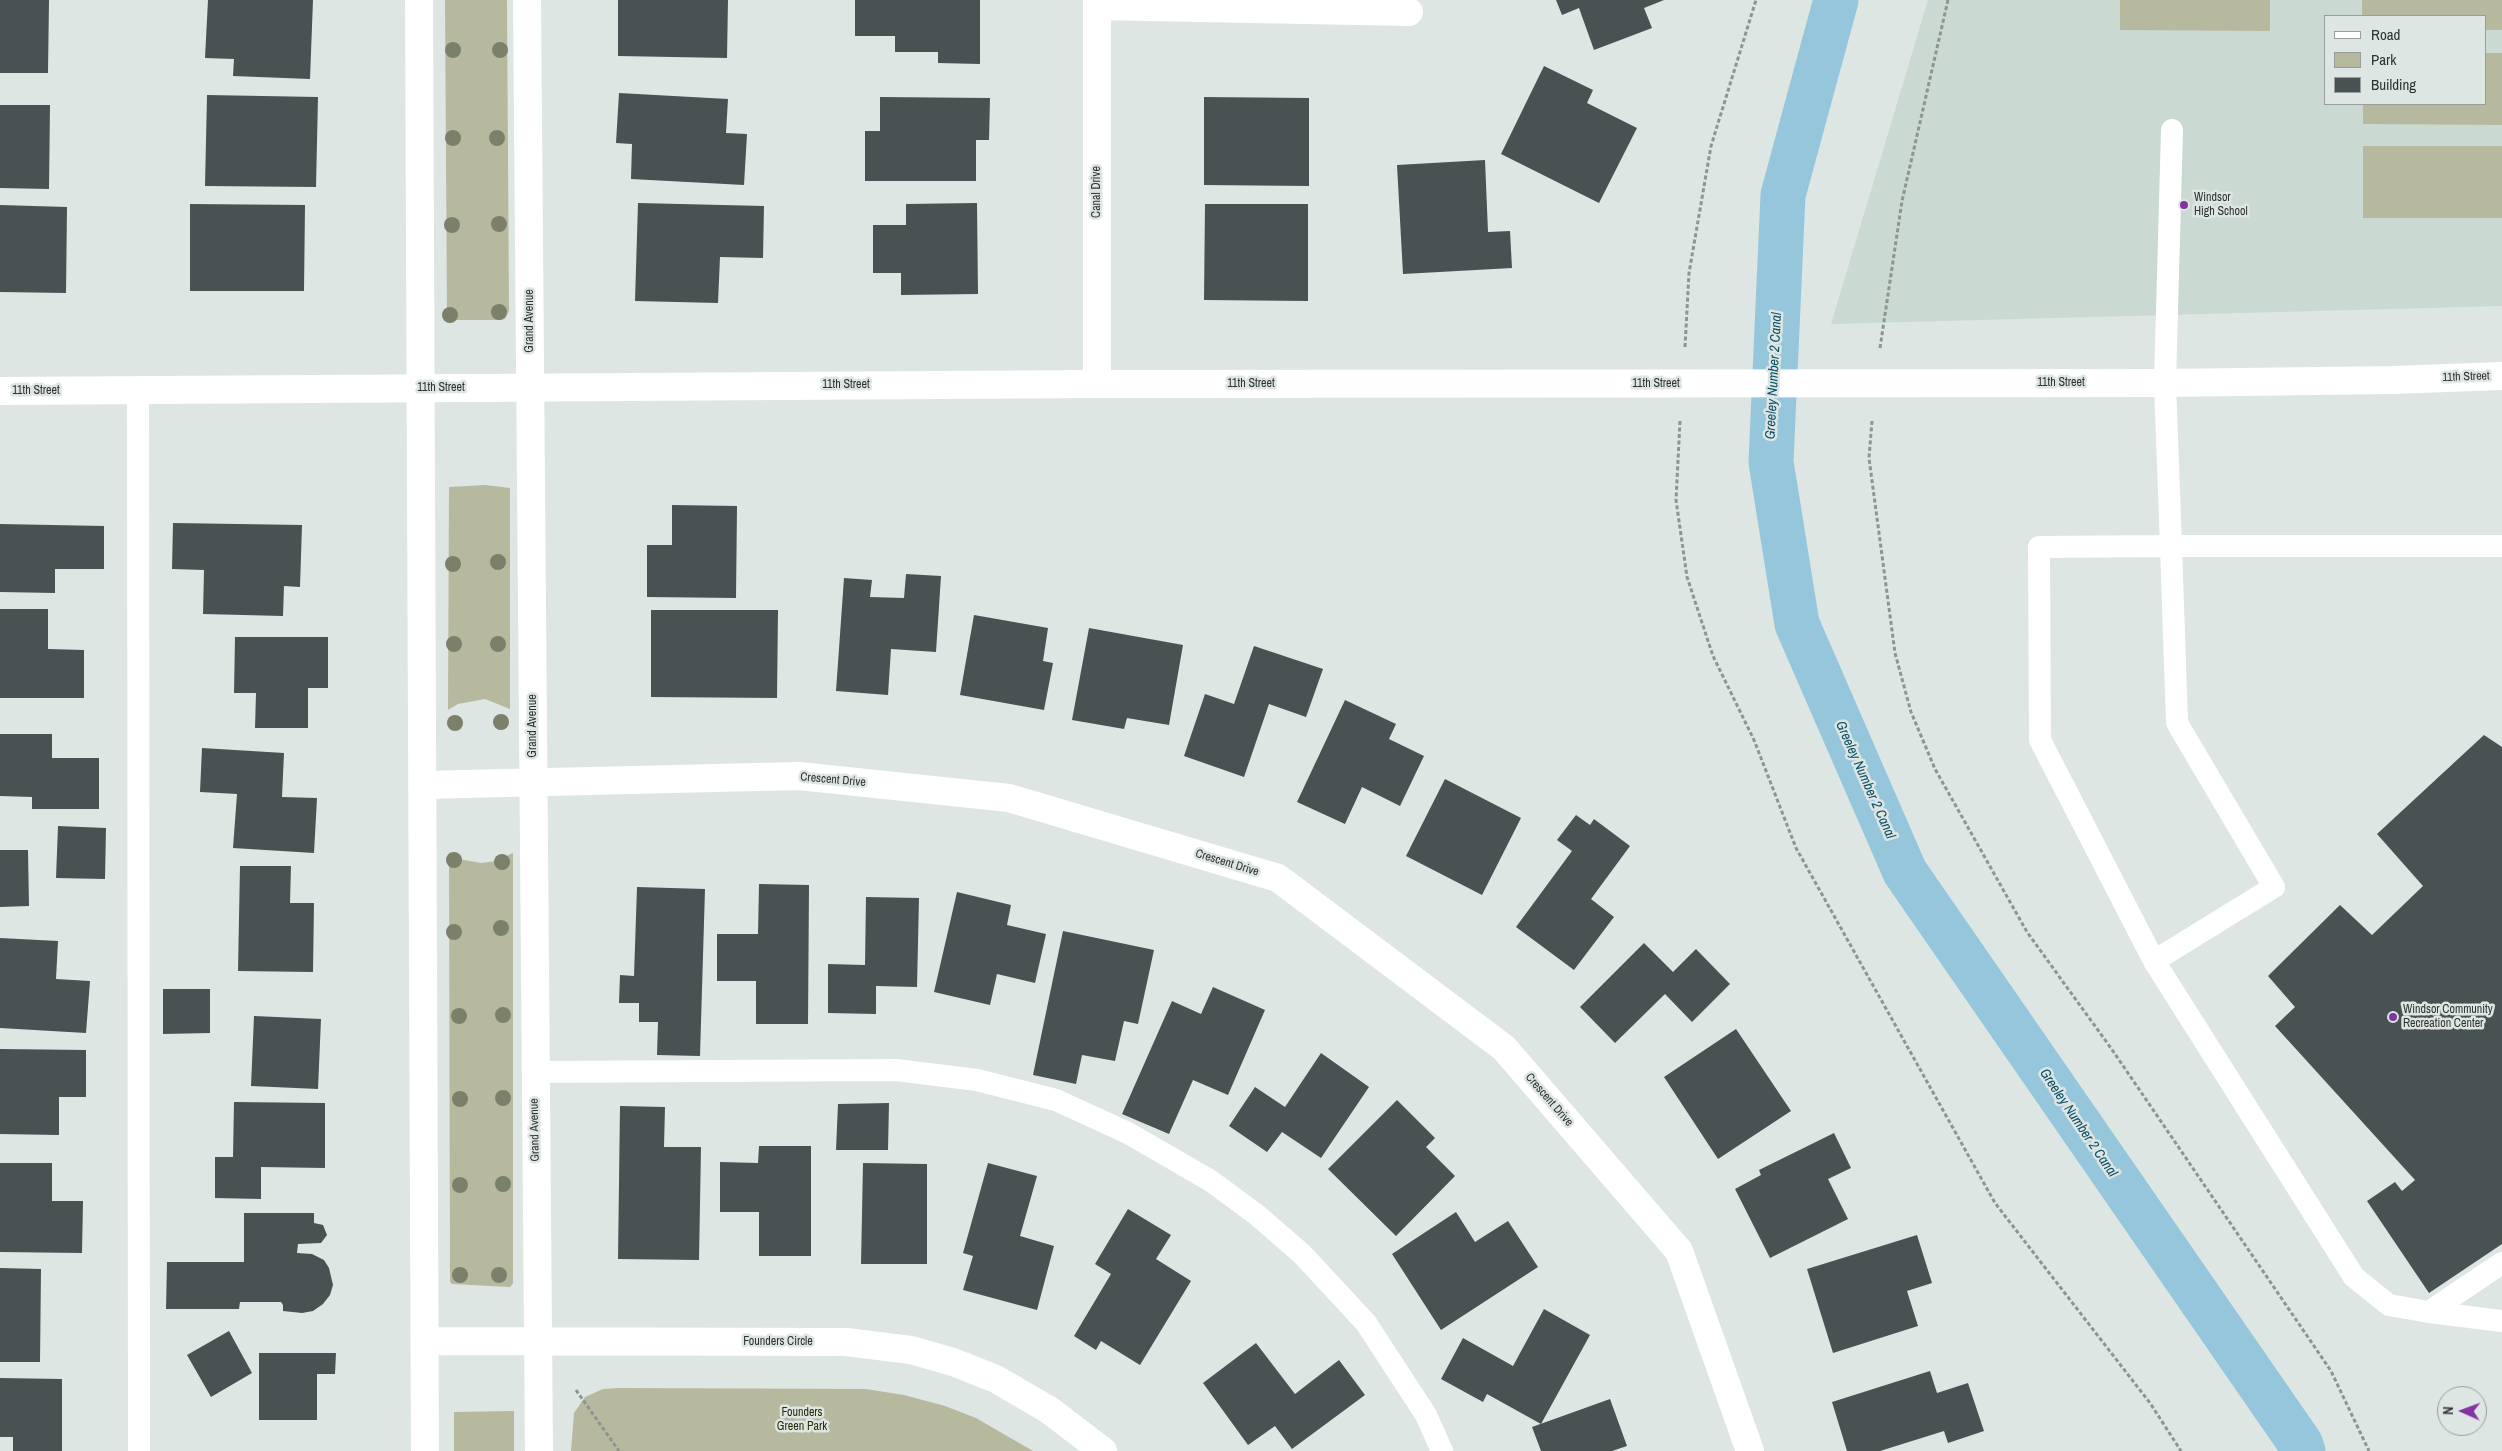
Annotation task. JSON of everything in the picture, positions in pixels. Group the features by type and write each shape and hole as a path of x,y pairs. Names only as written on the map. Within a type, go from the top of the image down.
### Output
{"street":[{"path":"419,0 425,1451"},
{"name":"Grand Avenue","path":"527,0 534,781 534,1072 539,1451"},
{"path":"1097,3 1409,12"},
{"name":"Canal Drive","path":"1097,3 1097,384"},
{"name":"11th Street","path":"0,391 1097,384 2165,383 2392,380 2502,376"},
{"name":"Crescent Drive","path":"422,785 799,776 1009,798 1278,878 1504,1048 1678,1251 1750,1451"},
{"name":"Founders Circle","path":"425,1341 846,1342 911,1350 952,1362 996,1379 1049,1410 1103,1451"}],"lane":[{"path":"2154,961 2274,887 2177,723 2165,383 2172,130"},
{"path":"138,390 139,1451"},
{"path":"2502,546 2039,547 2040,740 2154,961 2354,1278 2389,1305 2502,1321"},
{"path":"534,1072 896,1070 977,1080 1056,1100 1128,1133 1211,1181 1257,1215 1302,1254 1366,1323 1426,1415 1442,1451"},
{"path":"2429,1312 2502,1263"}],"path":[{"path":"1756,0 1711,146 1689,273 1676,500 1687,577 1713,656 1754,740 1796,848 1995,1203 2150,1403 2181,1451"},
{"path":"574,1388 619,1451"}],"shaded area":[{"name":"Windsor High School","path":"1928,0 2502,0 2502,306 1831,324"}],"green space":[{"path":"445,0 507,0 509,311 505,319 501,320 451,320 447,318"},
{"path":"2120,0 2270,0 2270,31 2120,30"},
{"path":"2362,0 2502,0 2502,30 2487,30 2487,15 2362,15"},
{"path":"2487,53 2502,53 2502,125 2363,124 2363,105 2487,105"},
{"path":"2363,146 2502,146 2502,218 2363,218"},
{"path":"485,485 510,488 510,709 485,699 458,704 448,710 449,487"},
{"path":"449,852 459,859 481,863 496,861 513,853 513,1283 510,1287 452,1284 450,1282"},
{"name":"Founders Green Park","path":"603,1389 866,1389 904,1395 945,1406 976,1418 1033,1451 571,1451 574,1413 585,1397"},
{"path":"514,1411 514,1451 454,1451 454,1412"}],"building":[{"path":"0,0 49,0 48,73 0,73"},
{"path":"208,0 313,0 310,79 233,76 234,59 205,58"},
{"path":"618,0 728,0 727,58 618,56"},
{"path":"855,0 980,0 980,64 938,63 938,52 895,52 895,36 855,36"},
{"path":"1556,0 1664,0 1644,8 1652,28 1594,50 1579,8 1562,15"},
{"path":"1544,66 1593,90 1587,103 1637,128 1599,203 1501,154"},
{"path":"619,93 728,99 726,133 747,134 744,185 631,179 632,144 616,143"},
{"path":"207,95 318,97 316,187 205,186"},
{"path":"880,97 990,98 989,140 976,140 976,181 865,181 865,131 880,131"},
{"path":"1204,97 1309,98 1309,186 1204,185"},
{"path":"0,105 50,105 49,189 0,188"},
{"path":"1485,160 1488,232 1510,231 1512,268 1403,274 1397,165"},
{"path":"638,203 764,206 763,258 720,257 718,303 635,301"},
{"path":"977,203 978,294 901,295 901,273 873,273 873,225 906,225 906,204"},
{"path":"190,204 305,205 304,291 190,291"},
{"path":"1205,204 1308,204 1308,301 1204,300"},
{"path":"0,205 67,207 66,293 0,292"},
{"path":"672,505 737,506 736,598 647,597 647,545 672,545"},
{"path":"173,523 302,525 300,587 284,586 283,616 203,614 204,570 172,569"},
{"path":"0,524 104,526 104,569 55,569 55,593 0,592"},
{"path":"906,574 941,576 936,652 891,649 888,695 836,691 844,578 872,580 870,597 904,598"},
{"path":"0,609 48,609 48,649 84,650 84,698 0,698"},
{"path":"651,610 778,610 777,698 651,697"},
{"path":"974,615 1048,628 1043,661 1053,663 1044,710 960,695"},
{"path":"1089,628 1183,645 1169,725 1127,718 1124,729 1072,720"},
{"path":"235,637 328,637 328,688 308,688 308,728 255,728 256,693 234,693"},
{"path":"1254,646 1323,669 1306,717 1269,704 1244,777 1184,756 1205,694 1234,704"},
{"path":"1345,700 1396,724 1389,739 1424,756 1400,806 1362,787 1345,824 1297,802"},
{"path":"0,734 52,734 52,758 99,758 99,809 32,809 32,797 0,796"},
{"name":"Windsor Community Recreation Center","path":"2484,735 2502,747 2502,1244 2429,1293 2367,1201 2395,1182 2402,1191 2415,1180 2275,1026 2295,1007 2268,976 2340,905 2372,935 2423,886 2377,834"},
{"path":"202,748 284,753 282,797 317,798 314,853 233,848 237,794 200,792"},
{"path":"1445,779 1521,818 1482,895 1406,856"},
{"path":"1576,815 1590,825 1594,819 1630,846 1591,899 1614,917 1574,970 1516,927 1572,851 1557,840"},
{"path":"58,826 106,828 105,879 56,878"},
{"path":"0,850 28,850 29,906 0,907"},
{"path":"240,866 291,866 290,903 314,903 313,972 238,971"},
{"path":"759,884 809,885 808,1024 756,1024 756,981 717,981 717,934 758,934"},
{"path":"637,887 705,889 700,1056 657,1055 658,1022 639,1022 639,1003 619,1003 620,975 634,976"},
{"path":"957,892 1011,905 1007,925 1046,934 1035,983 997,974 990,1005 934,992"},
{"path":"866,897 919,898 917,987 876,986 876,1014 828,1013 828,964 865,965"},
{"path":"1063,931 1154,950 1138,1024 1124,1021 1115,1061 1082,1055 1076,1084 1033,1075"},
{"path":"0,938 58,941 56,979 90,981 86,1033 0,1028"},
{"path":"1644,943 1673,972 1696,949 1730,984 1692,1022 1665,994 1615,1043 1580,1007"},
{"path":"1213,987 1265,1010 1228,1095 1193,1080 1169,1134 1122,1114 1172,1001 1201,1014"},
{"path":"163,989 210,989 210,1033 163,1034"},
{"path":"254,1016 321,1019 318,1089 251,1086"},
{"path":"1736,1029 1791,1111 1718,1159 1664,1077"},
{"path":"0,1049 86,1050 86,1097 59,1097 59,1135 0,1134"},
{"path":"1321,1053 1369,1087 1321,1158 1282,1132 1267,1152 1229,1126 1255,1087 1285,1107"},
{"path":"1397,1100 1435,1138 1426,1147 1455,1176 1396,1236 1328,1169"},
{"path":"234,1102 325,1103 325,1168 261,1167 261,1199 215,1198 215,1157 233,1157"},
{"path":"889,1103 888,1150 836,1150 838,1104"},
{"path":"620,1106 665,1107 664,1147 701,1147 699,1260 618,1259"},
{"path":"1834,1133 1851,1168 1828,1179 1848,1219 1770,1258 1735,1189 1761,1175 1759,1170"},
{"path":"759,1146 811,1146 811,1256 759,1256 759,1212 720,1212 720,1162 758,1163"},
{"path":"0,1163 52,1163 52,1201 83,1201 82,1253 0,1252"},
{"path":"863,1163 927,1164 927,1264 861,1264"},
{"path":"988,1163 1037,1176 1020,1236 1054,1246 1037,1310 963,1290 973,1256 963,1253"},
{"path":"1128,1209 1171,1235 1156,1259 1191,1281 1140,1365 1101,1341 1096,1350 1074,1336 1111,1274 1095,1264"},
{"path":"1456,1212 1475,1242 1508,1221 1538,1267 1441,1330 1392,1254"},
{"path":"244,1213 314,1213 314,1223 323,1225 327,1235 321,1243 298,1244 297,1253 312,1254 324,1260 329,1268 333,1285 330,1295 323,1304 313,1311 302,1313 283,1311 281,1302 240,1302 239,1309 166,1309 167,1262 244,1262"},
{"path":"1917,1235 1932,1283 1907,1291 1918,1326 1833,1353 1807,1269"},
{"path":"0,1268 41,1269 40,1362 0,1362"},
{"path":"1544,1309 1590,1335 1541,1424 1487,1394 1483,1402 1441,1379 1463,1338 1513,1366"},
{"path":"229,1331 252,1373 211,1397 187,1355"},
{"path":"1256,1343 1295,1394 1339,1360 1365,1395 1292,1449 1275,1426 1248,1445 1203,1383"},
{"path":"259,1353 336,1353 335,1374 317,1374 317,1420 259,1420"},
{"path":"1930,1371 1937,1393 1968,1383 1984,1431 1948,1443 1944,1431 1880,1451 1847,1451 1832,1402"},
{"path":"0,1378 62,1379 62,1451 13,1451 13,1437 0,1437"},
{"path":"1610,1399 1627,1446 1612,1451 1541,1451 1532,1427"}],"waterway":[{"name":"Greeley Number 2 Canal","path":"1836,0 1783,195 1771,462 1797,624 1905,872 2300,1443 2303,1451"}],"place":[{"name":"Windsor High School","path":"2184,205"},
{"name":"Windsor Community Recreation Center","path":"2393,1017"}]}
